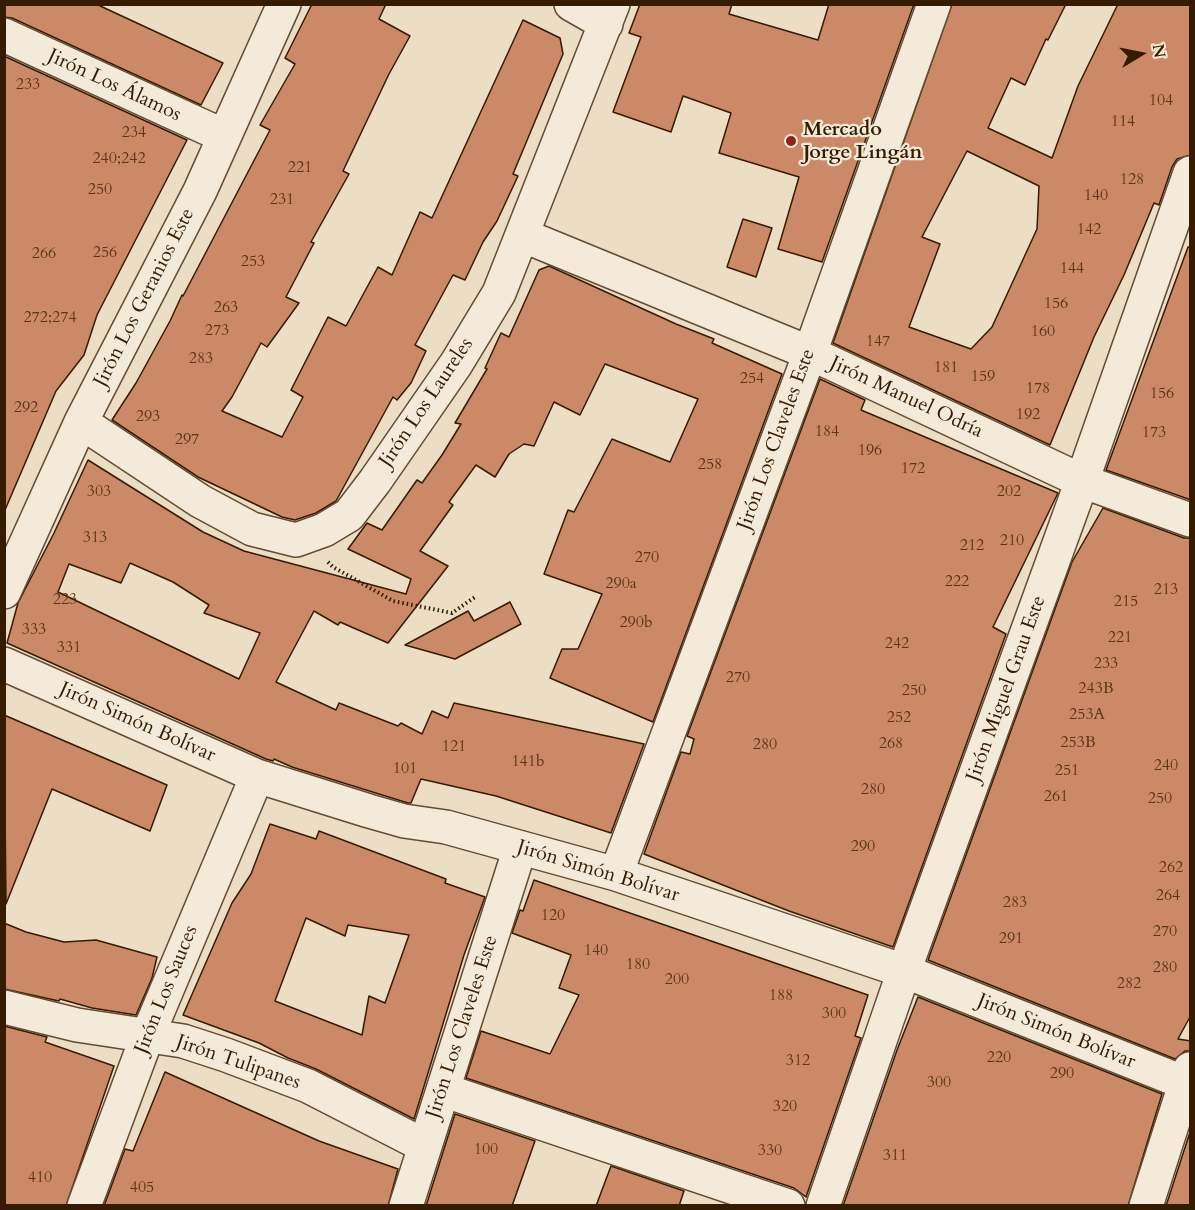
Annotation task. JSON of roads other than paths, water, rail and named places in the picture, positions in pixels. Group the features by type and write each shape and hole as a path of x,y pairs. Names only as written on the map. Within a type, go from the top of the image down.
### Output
{"street":[{"name":"Jirón Los Geranios Este","path":"4,592 81,422 200,191 284,4"},
{"path":"571,4 610,14"},
{"name":"Jirón Los Claveles Este","path":"616,874 810,352 934,4"},
{"name":"Jirón Los Laureles","path":"81,422 200,501 252,529 296,540 324,530 349,515 456,364 499,293 610,14"},
{"name":"Jirón Los Álamos","path":"4,35 224,136"},
{"name":"Jirón Miguel Grau Este","path":"823,1206 904,971 1191,173"},
{"name":"Jirón Manuel Odría","path":"522,235 810,352 1082,481 1191,520"},
{"name":"Jirón Simón Bolívar","path":"4,664 257,776 369,812 404,821 446,827 616,874 904,971 1189,1079"},
{"name":"Jirón Los Sauces","path":"84,1206 147,1036 257,776"},
{"name":"Jirón Los Claveles Este","path":"406,1206 520,848"},
{"name":"Jirón Tulipanes","path":"4,1007 77,1025 183,1041 226,1055 308,1086 425,1146"},
{"path":"1146,1206 1189,1079"},
{"path":"443,1090 705,1192 788,1206"}],"place":[{"name":"Mercado Jorge Lingán","path":"791,141"}]}
